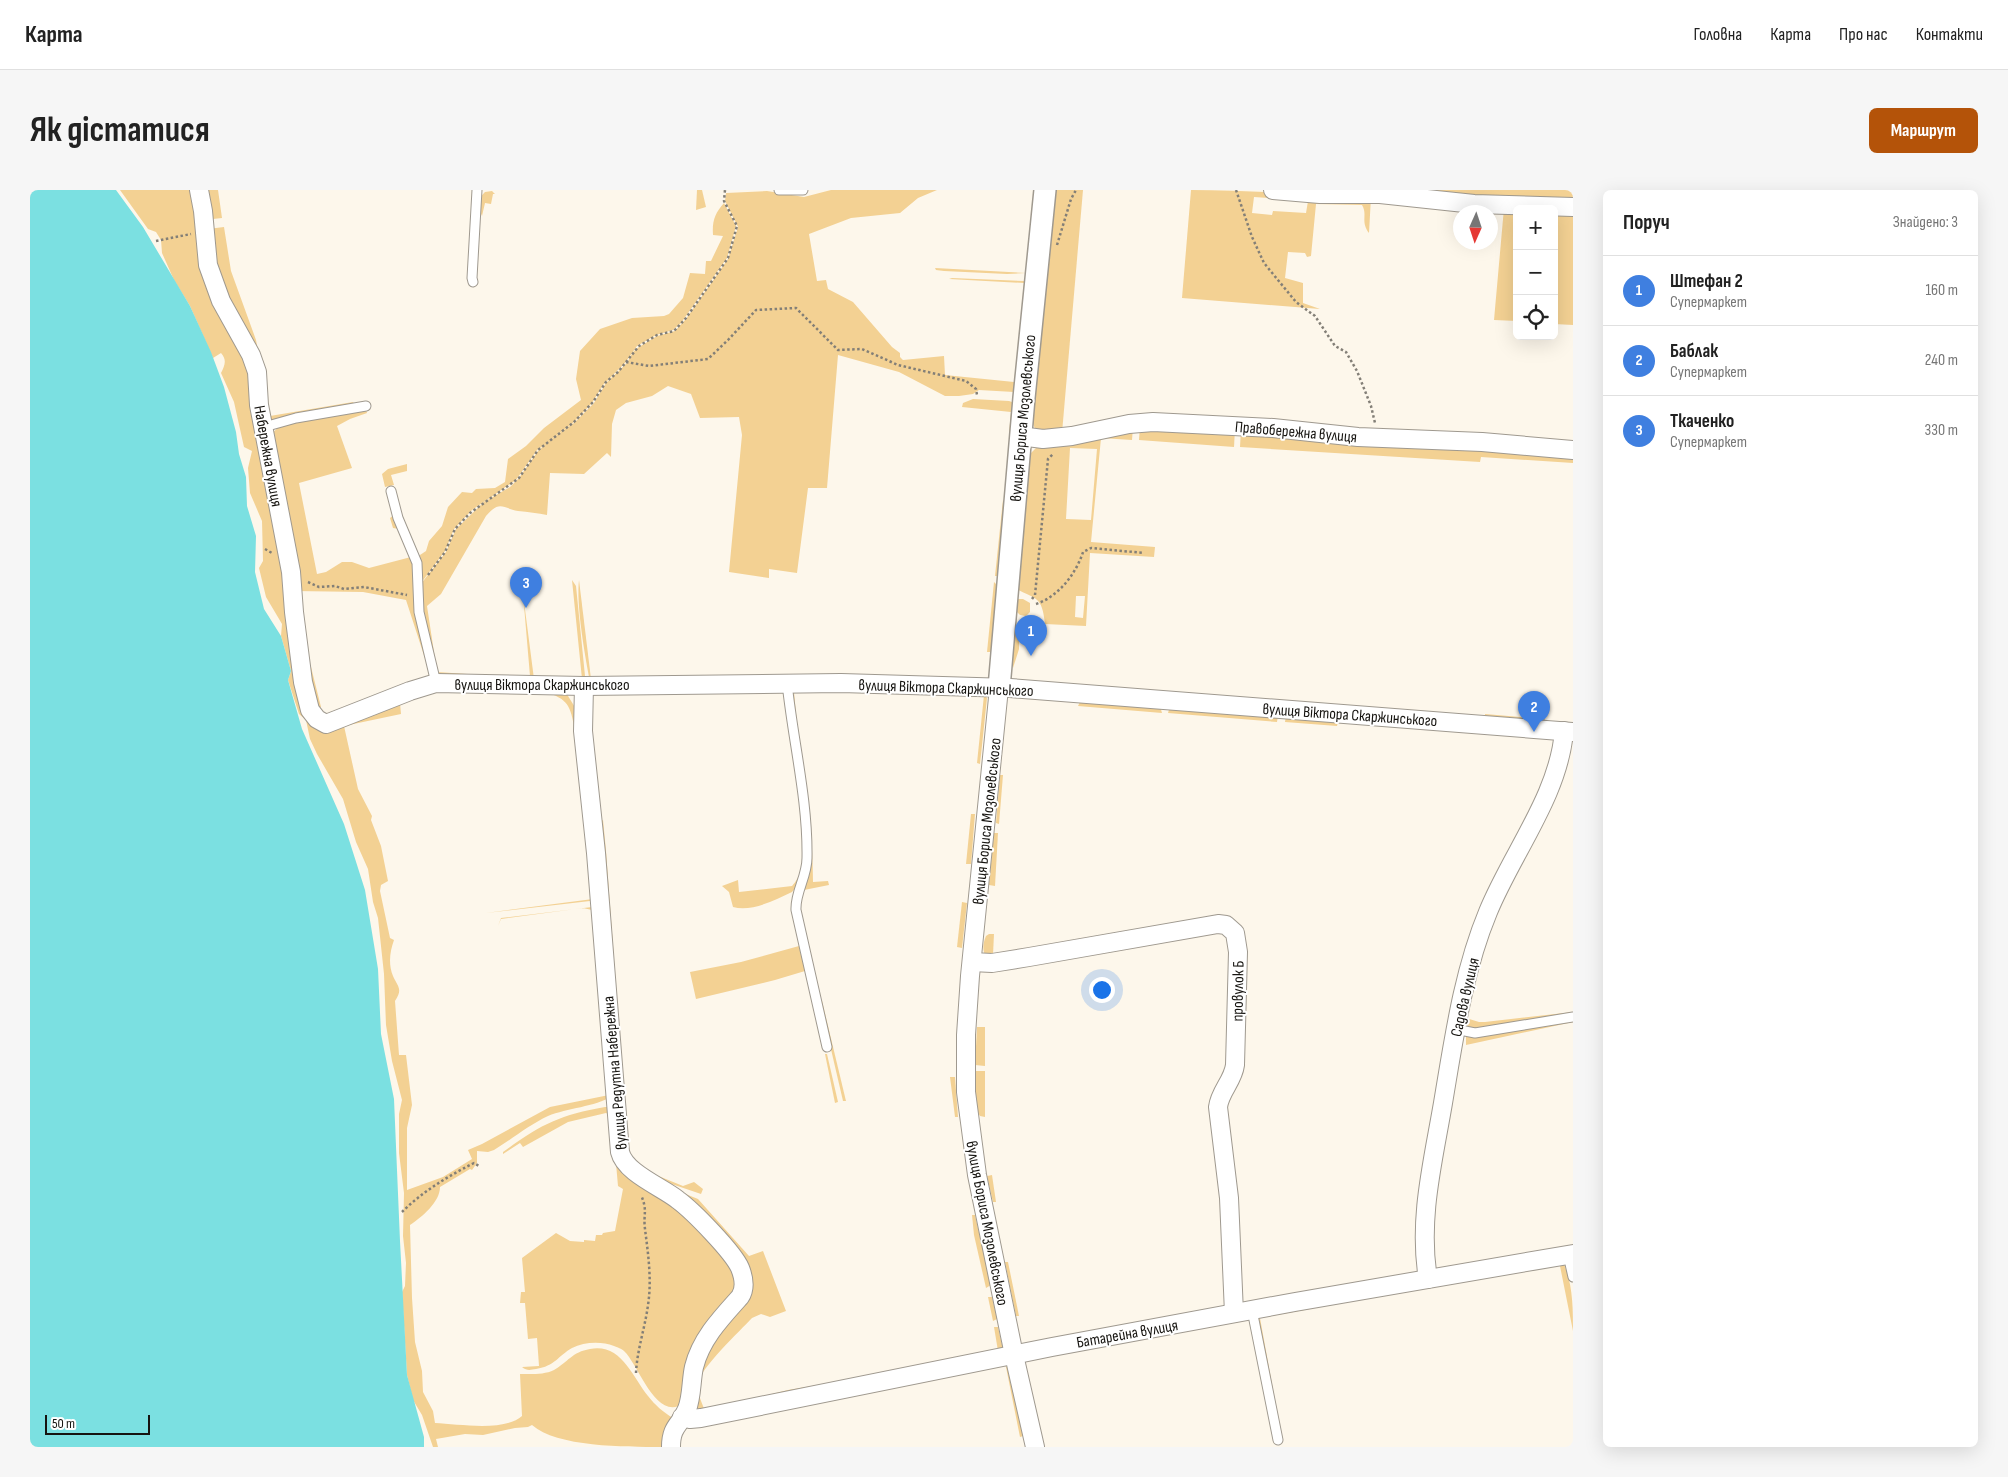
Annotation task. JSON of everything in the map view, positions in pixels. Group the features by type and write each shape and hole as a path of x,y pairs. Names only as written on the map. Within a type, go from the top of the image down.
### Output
{"street":[{"name":"Набережна вулиця","path":"199,190 208,265 222,301 251,355 257,372 259,404 289,561 302,682 310,710 317,720 326,724"},
{"name":"вулиця Бориса Мозолевського","path":"1035,1447 977,1175 968,1122 965,1054 1020,436 1045,190"},
{"path":"1273,190 1320,194 1390,195 1474,204 1573,208"},
{"name":"Правобережна вулиця","path":"1020,436 1043,439 1069,436 1129,424 1153,422 1272,428 1384,438 1482,442 1573,450"},
{"name":"вулиця Віктора Скаржинського","path":"326,724 410,691 436,683 584,686 787,683 999,688 1568,731"},
{"name":"вулиця Редутна Набережна","path":"584,686 583,731 596,853 620,1152 625,1164 679,1200 696,1216 732,1256 740,1268 744,1282 744,1291 703,1344 695,1363 687,1410 674,1427 671,1447"},
{"name":"Садова вулиця","path":"1428,1279 1424,1209 1465,981 1488,912 1502,879 1524,842 1547,794 1568,731"},
{"name":"провулок Б","path":"972,962 992,963 1218,924 1226,925 1235,933 1238,947 1236,1065 1232,1079 1222,1092 1218,1107 1229,1198 1234,1313"},
{"name":"Батарейна вулиця","path":"682,1417 690,1419 701,1418 1234,1313 1571,1254"}],"lane":[{"path":"473,282 477,190"},
{"path":"779,190 804,190"},
{"path":"264,427 296,418 366,406"},
{"path":"391,491 398,518 417,563 419,612 436,683"},
{"path":"787,683 806,838 806,873 796,902 796,910 827,1047"},
{"path":"1455,1030 1475,1033 1573,1017"},
{"path":"1571,1254 1573,1277"},
{"path":"1252,1310 1278,1440"}],"path":[{"path":"304,580 320,587 335,586 344,589 364,587 412,595 445,552 455,528 470,513 519,478 538,450 574,422 594,402 606,382 639,346 657,335 674,331 686,318 728,258 737,226 724,201 725,190"},
{"path":"1236,190 1252,236 1264,263 1296,302 1315,316 1334,346 1346,352 1357,372 1371,406 1375,423 1384,438"},
{"path":"156,241 205,230"},
{"path":"626,362 649,366 708,359 756,310 796,308 838,350 862,349 898,365 966,381 976,389 977,395"},
{"path":"1032,599 1035,595 1048,459 1069,436"},
{"path":"1036,604 1059,590 1079,564 1083,552 1091,548 1144,553"},
{"path":"265,549 282,554 289,561"},
{"path":"402,1212 417,1197 456,1172 474,1163 479,1166"},
{"path":"636,1373 637,1355 650,1288 648,1240 644,1227 646,1207 637,1188"}],"shaded area":[{"path":"120,190 195,190 201,229 245,350 316,723 400,703 401,714 344,726 358,789 372,816 371,820 381,846 388,881 381,885 380,891 390,938 394,940 390,962 391,971 399,991 395,1001 399,1055 406,1055 412,1105 407,1128 407,1190 443,1177 472,1159 468,1150 550,1107 609,1095 612,1096 598,1103 548,1116 494,1150 488,1152 477,1151 477,1163 472,1170 470,1169 440,1187 434,1204 410,1225 415,1342 422,1371 423,1392 433,1411 435,1423 493,1426 514,1421 522,1416 520,1374 550,1372 579,1352 601,1348 618,1356 651,1399 659,1408 673,1418 661,1447 611,1446 574,1442 557,1438 532,1425 483,1435 465,1434 436,1439 438,1447 433,1447 422,1415 413,1400 407,1375 402,1292 405,1286 406,1263 403,1236 404,1193 399,1153 399,1114 402,1100 392,1061 386,1025 384,974 378,918 373,902 368,869 356,842 343,799 310,739 306,720 299,714 288,680 291,671 281,636 282,624 266,597 259,568 263,561 262,521 250,493 248,468 252,451 244,447 234,402 221,373 225,360 221,353 213,358 190,306 174,280 162,253 161,240 156,232 148,229"},
{"path":"202,190 218,190 222,218 213,219 207,216"},
{"path":"697,190 702,190 706,207 696,210"},
{"path":"831,190 937,190 918,198 900,213 851,218 809,234 817,281 826,280 828,289 853,302 892,347 900,353 900,357 903,360 944,356 945,375 1014,382 1022,312 1025,313 1017,391 979,390 973,394 945,396 899,372 838,355 827,488 808,488 797,573 769,569 769,578 729,572 742,435 739,417 700,418 691,394 668,386 652,396 626,403 616,410 612,424 611,457 607,453 584,474 550,473 547,515 518,511 501,506 495,508 486,516 441,594 427,606 437,672 467,674 466,679 438,678 426,635 420,585 446,552 456,529 484,502 510,487 519,478 538,451 546,444 537,450 516,480 472,510 454,529 445,551 421,583 420,555 426,551 429,541 442,526 448,507 462,492 472,493 476,489 495,488 505,482 508,459 581,400 576,379 580,351 600,329 632,318 669,314 683,298 690,273 705,274 706,261 711,261 723,236 713,235 713,230 718,210 724,203 736,226 727,258 681,323 673,330 656,335 637,346 625,363 603,385 592,403 572,424 546,443 574,423 594,403 606,383 627,363 633,352 657,336 675,331 686,319 728,259 738,227 725,201 726,193 767,191 804,197"},
{"path":"1052,190 1083,190 1062,433 1036,431 1030,417"},
{"path":"1191,190 1371,197 1369,233 1364,222 1364,209 1362,205 1316,204 1311,256 1307,257 1305,253 1288,252 1285,278 1303,283 1303,303 1320,309 1182,298","holes":["1254,197 1308,201 1306,213 1273,211 1272,215 1252,213"]},
{"path":"1297,190 1573,190 1573,205"},
{"path":"492,191 495,194 493,194 491,204 485,203 482,216 479,200 485,192"},
{"path":"1504,208 1513,208 1513,321 1494,320"},
{"path":"1558,209 1573,210 1573,325 1558,324"},
{"path":"224,227 231,271 256,340 270,416 353,402 355,405 270,423 224,299 208,229"},
{"path":"935,268 1026,273 944,271 936,270"},
{"path":"949,279 1025,281 1025,307 1022,307 1024,283"},
{"path":"973,399 1015,403 1012,431 1009,433 1011,412 962,407 963,403"},
{"path":"366,410 367,413 337,426 352,468 299,483 317,574 326,572 342,562 352,562 369,568 411,557 399,529 393,528 390,518 394,515 413,557 432,680 406,600 363,592 294,591 270,435 281,425"},
{"path":"1140,426 1235,429 1234,447 1139,440"},
{"path":"1133,427 1132,440 1101,438 1091,542 1155,547 1154,557 1090,553 1086,626 1045,624 1042,607 1036,599 1013,587 1029,455 1037,447","holes":["1070,448 1097,449 1091,520 1066,519","1076,596 1085,596 1083,618 1075,617"]},
{"path":"1241,429 1573,452 1573,463 1481,457 1480,462 1240,447"},
{"path":"407,464 407,471 391,475 394,485 385,487 382,474 388,469"},
{"path":"1003,500 1005,504 998,576 995,576"},
{"path":"572,580 576,586 585,676 583,682 533,681 530,676 523,594 534,679 582,679"},
{"path":"579,580 591,679 590,682 580,617"},
{"path":"994,582 997,585 991,652 987,652"},
{"path":"1018,599 1023,599 1030,603 1030,612 1026,616 1020,615 1017,612"},
{"path":"1019,626 1019,649 1013,668 1013,642 1017,627"},
{"path":"308,667 311,667 321,707 315,709"},
{"path":"542,691 565,691 576,709 576,725 574,726 571,711 565,702 556,696"},
{"path":"792,692 794,692 811,834 813,882 828,881 829,885 804,890 809,874 811,856"},
{"path":"984,695 987,698 980,764 977,763"},
{"path":"1081,700 1160,706 1162,713 1078,706"},
{"path":"1170,706 1278,715 1277,722 1168,713"},
{"path":"1485,714 1545,719 1544,723 1485,718"},
{"path":"1286,715 1338,722 1337,726 1285,722"},
{"path":"1000,775 1003,775 999,824 996,823"},
{"path":"971,814 975,814 971,864 966,864"},
{"path":"603,820 606,851 622,1069 600,822"},
{"path":"994,833 998,833 995,886 989,885"},
{"path":"802,842 805,854 804,868 792,892 756,907 733,907 729,892 722,886 738,880 739,892 792,886 801,871"},
{"path":"593,899 590,901 486,913"},
{"path":"962,902 967,903 962,948 957,947"},
{"path":"576,909 501,919 498,926 501,918"},
{"path":"994,934 993,955 986,957 984,944 986,936"},
{"path":"799,946 805,971 696,999 690,972 741,962"},
{"path":"822,1001 846,1101 843,1101 820,1002"},
{"path":"1573,1012 1573,1014 1477,1030 1468,1027 1463,1022 1466,1018 1485,1022"},
{"path":"1573,1019 1573,1022 1466,1045 1466,1037"},
{"path":"977,1027 985,1027 985,1066 975,1065"},
{"path":"825,1054 827,1054 838,1102 835,1103"},
{"path":"975,1071 985,1071 985,1117 980,1116 976,1110"},
{"path":"950,1077 955,1077 958,1117 955,1117"},
{"path":"609,1107 612,1116 606,1113 568,1122 523,1147 520,1143 503,1154 503,1152 516,1143 551,1122"},
{"path":"614,1141 735,1264 740,1286 710,1326 684,1403 674,1407 665,1405 657,1399 624,1351 609,1344 582,1344 567,1351 548,1366 529,1370 522,1367 539,1366 537,1338 528,1339 525,1303 520,1303 521,1292 525,1292 522,1258 556,1233 570,1241 584,1242 584,1240 595,1241 596,1235 615,1231 623,1189 618,1186"},
{"path":"629,1161 651,1173 683,1186 694,1182 703,1189 701,1194 654,1178"},
{"path":"992,1175 996,1202 993,1202 987,1176"},
{"path":"668,1187 698,1199 749,1256 763,1251 786,1311 770,1317 761,1314 752,1318 712,1360 705,1369 698,1384 699,1394 705,1411 788,1390 836,1382 835,1387 706,1412 696,1407 693,1399 693,1387 700,1359 714,1333 743,1301 747,1292 748,1282 745,1271 727,1244 702,1217"},
{"path":"972,1215 975,1215 991,1285 986,1288 974,1235"},
{"path":"1005,1262 1008,1262 1019,1316 1016,1316"},
{"path":"1563,1262 1571,1287 1573,1331 1560,1266 1551,1265"},
{"path":"988,1297 992,1297 997,1319 993,1321"},
{"path":"1307,1304 1310,1309 1260,1318 1279,1423 1276,1420 1257,1316"},
{"path":"994,1327 998,1327 1003,1349 998,1351"},
{"path":"1003,1365 1007,1367 1023,1436 1020,1437 1006,1367"}],"water":[{"path":"30,190 116,190 143,227 190,306 211,352 224,387 246,477 247,506 256,536 255,572 264,609 281,636 291,671 288,680 302,729 344,824 365,890 378,969 381,1034 394,1099 407,1375 424,1437 424,1447 30,1447"}],"place":[{"name":"Ткаченко","path":"526,608"},
{"name":"Штефан 2","path":"1031,656"},
{"name":"Баблак","path":"1534,732"}]}
